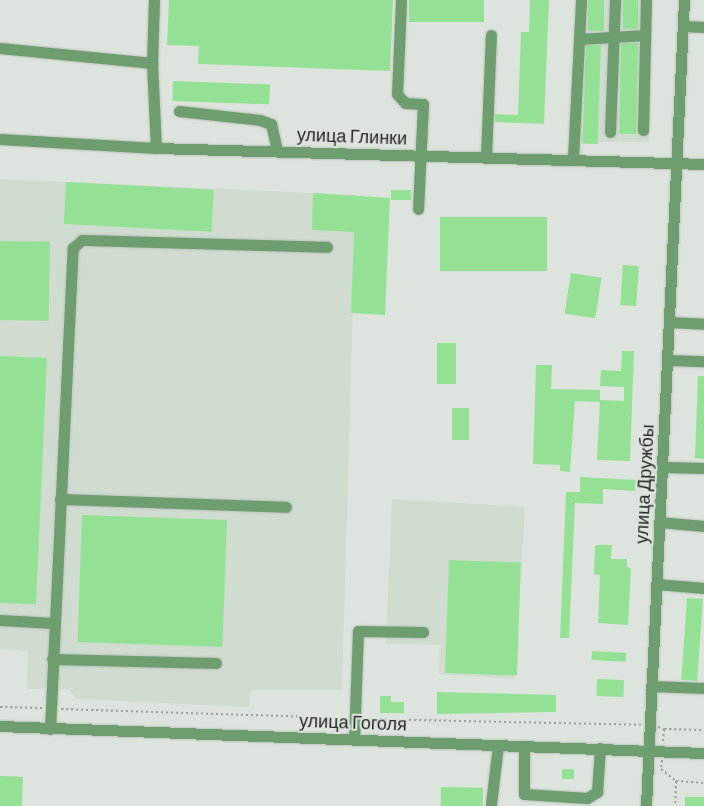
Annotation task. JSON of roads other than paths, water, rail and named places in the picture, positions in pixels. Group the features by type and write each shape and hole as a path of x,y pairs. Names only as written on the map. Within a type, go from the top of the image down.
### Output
{"street":[{"path":"154,0 152,63 156,148"},
{"path":"401,0 396,94 405,103 423,104 418,209"},
{"path":"573,159 581,0"},
{"path":"610,132 615,0"},
{"path":"643,130 646,0"},
{"name":"улица Дружбы","path":"646,806 684,0"},
{"path":"683,26 704,27"},
{"path":"579,38 608,39 614,34 645,35"},
{"path":"486,157 490,35"},
{"path":"0,48 152,63"},
{"path":"179,112 260,120 271,124 277,151"},
{"name":"улица Глинки","path":"0,139 156,148 704,164"},
{"path":"50,729 73,248 82,240 327,247"},
{"path":"669,322 704,324"},
{"path":"668,360 704,361"},
{"path":"662,467 704,468"},
{"path":"60,498 286,507"},
{"path":"660,522 704,526"},
{"path":"656,584 704,588"},
{"path":"0,620 54,623"},
{"path":"354,740 358,631 423,632"},
{"path":"52,659 216,663"},
{"path":"652,686 704,688"},
{"name":"улица Гоголя","path":"0,726 704,753"},
{"path":"492,804 498,745"},
{"path":"524,746 524,800 587,798 597,792"},
{"path":"596,806 600,748"}]}
